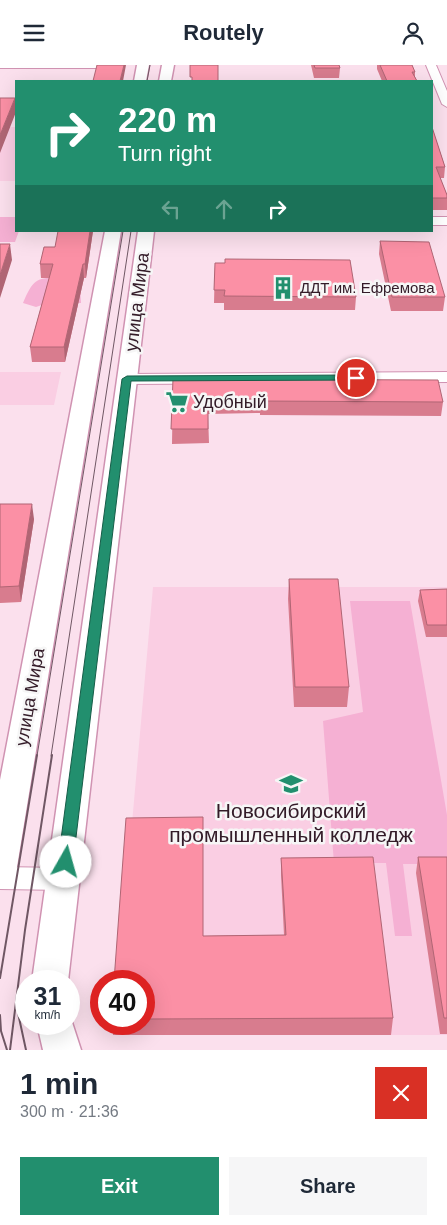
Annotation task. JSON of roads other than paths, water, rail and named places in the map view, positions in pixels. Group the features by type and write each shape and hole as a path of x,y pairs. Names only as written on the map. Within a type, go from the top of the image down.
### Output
{"street":[{"path":"0,65 99,65"},
{"path":"140,80 143,65"},
{"path":"166,80 168,65"},
{"path":"431,65 447,104"},
{"path":"433,221 447,221"},
{"name":"улица Мира","path":"0,867 113,232"},
{"name":"улица Мира","path":"64,879 146,232"},
{"path":"127,379 447,377"},
{"path":"0,878 64,879 52,970"},
{"path":"58,1035 62,1050"}],"tram line":[{"path":"147,80 150,65"},
{"path":"37,756 123,232"},
{"path":"51,756 131,232"},
{"path":"0,978 37,755"},
{"path":"10,1050 25,930 52,755"},
{"path":"0,1015 1,1031 7,1050"},
{"path":"23,1035 26,1050"}],"place":[{"name":"ДДТ им. Ефремова","path":"283,288"},
{"name":"Удобный","path":"177,402"},
{"name":"Новосибирский промышленный колледж","path":"291,784"}]}
